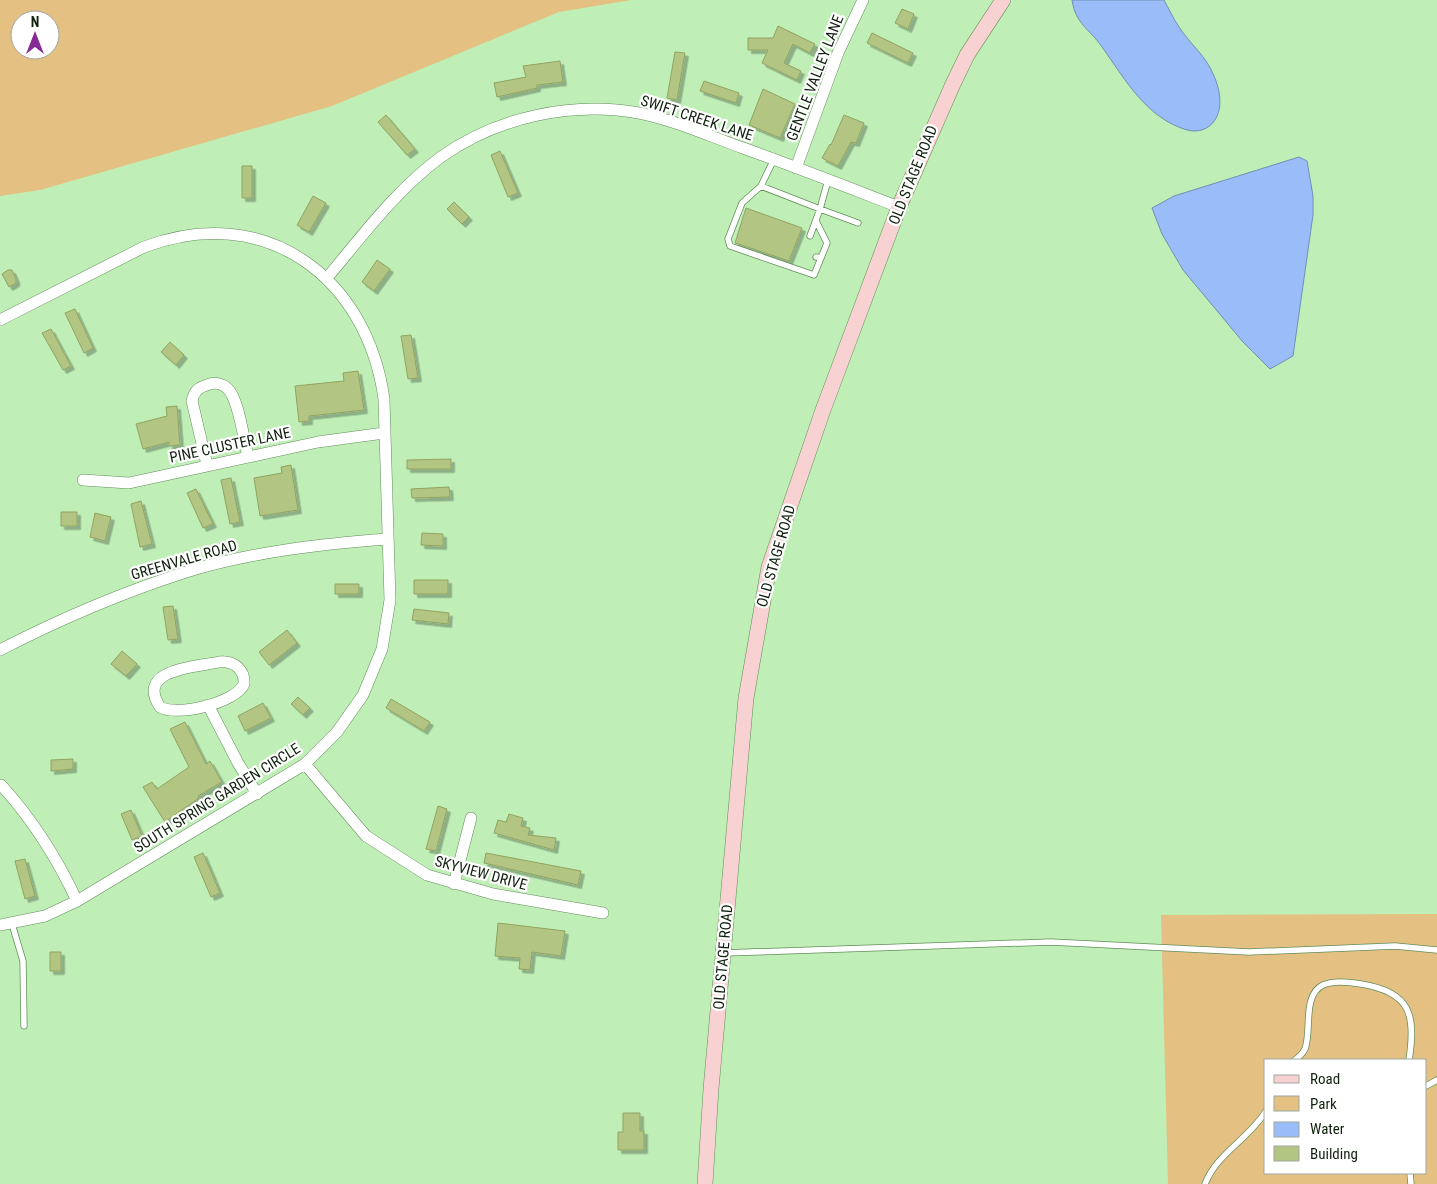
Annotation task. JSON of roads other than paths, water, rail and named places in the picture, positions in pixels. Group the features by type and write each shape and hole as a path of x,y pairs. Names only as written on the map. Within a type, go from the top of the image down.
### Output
{"main road":[{"name":"OLD STAGE ROAD","path":"705,1184 746,698 769,567 822,410 899,206 952,84 967,55 1003,0"}],"street":[{"name":"GENTLE VALLEY LANE","path":"796,168 838,54 863,0"},
{"name":"SWIFT CREEK LANE","path":"327,278 370,226 427,168 482,133 535,116 564,110 595,109 641,113 774,159 899,206"},
{"name":"SOUTH SPRING GARDEN CIRCLE","path":"0,320 144,246 165,239 187,235 226,234 254,238 292,253 327,278 357,315 370,342 380,373 384,399 390,600 382,649 363,694 351,714 323,747 305,764 77,901 45,916 0,925"},
{"path":"207,465 192,401 194,392 212,383 223,385 232,395 248,456"},
{"name":"PINE CLUSTER LANE","path":"82,480 129,483 318,442 384,433"},
{"name":"GREENVALE ROAD","path":"0,650 106,600 187,572 269,553 326,544 388,539"},
{"path":"220,662 228,662 238,667 244,680 242,688 230,698 208,705 179,711 164,710 158,704 154,694 156,681 164,674 220,662"},
{"path":"208,705 238,763 257,794"},
{"name":"SKYVIEW DRIVE","path":"305,764 366,836 427,875 493,894 603,913"},
{"path":"1,785 25,810 51,850 77,901"},
{"path":"454,884 471,818"}],"lane":[{"path":"774,159 761,186 742,203 728,239 730,246 814,275 819,257 827,243 816,221"},
{"path":"810,236 828,180"},
{"path":"761,186 858,223"},
{"path":"797,270 799,264"},
{"path":"12,924 22,961 24,1026"},
{"path":"724,953 1051,942 1249,952 1395,946 1437,950"},
{"path":"1296,1059 1305,1050 1314,995 1323,985 1338,982 1376,986 1393,993 1405,1006 1413,1024 1409,1059"},
{"path":"1205,1184 1210,1170 1258,1124 1264,1114"}],"water":[{"path":"1072,0 1164,0 1183,33 1211,69 1216,81 1220,104 1218,115 1213,123 1200,131 1191,131 1173,124 1148,107 1080,21"},
{"path":"1299,157 1307,161 1313,196 1313,215 1293,356 1270,369 1243,342 1183,270 1162,234 1152,208 1174,196"}]}
